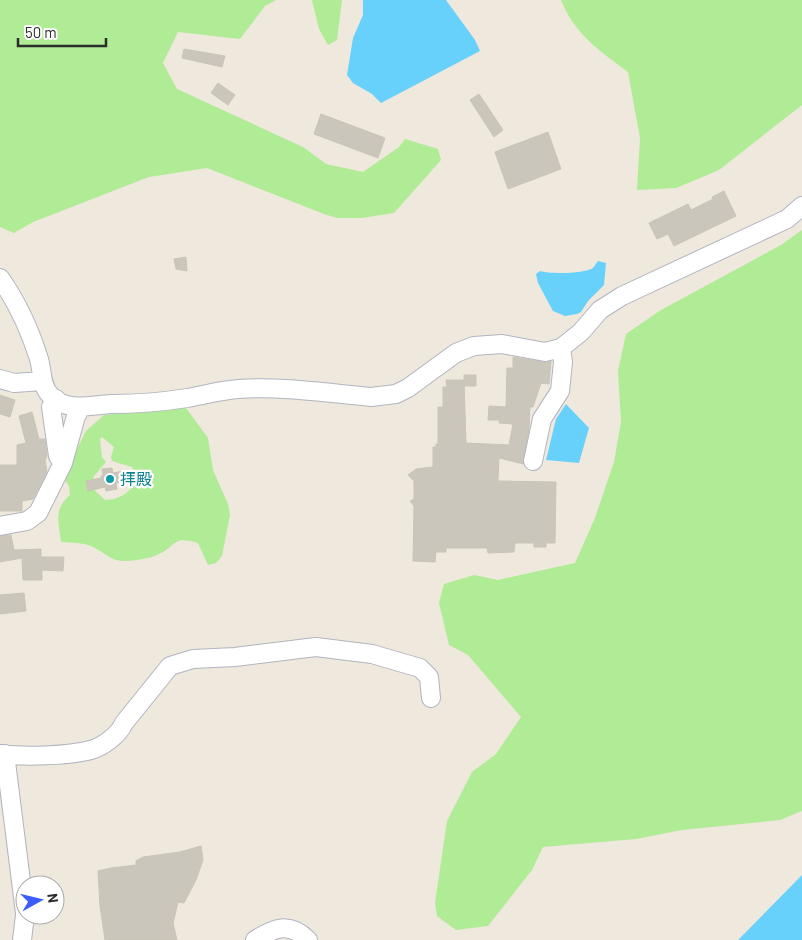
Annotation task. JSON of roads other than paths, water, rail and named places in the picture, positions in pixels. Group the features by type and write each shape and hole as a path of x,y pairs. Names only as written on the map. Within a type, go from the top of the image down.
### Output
{"street":[{"path":"0,278 14,298 39,358 42,381 50,396 63,404 81,408 91,405 130,404 185,398 237,389 285,388 371,397 383,396 396,394 408,388 456,353 474,346 502,344 545,352 561,348 581,332 600,310 622,296 788,219 802,206"},
{"path":"533,461 542,418 560,391 563,362 561,348"},
{"path":"0,379 14,383 42,381"},
{"path":"56,399 51,407 58,456 63,463"},
{"path":"0,526 28,521 38,513 63,463 76,416 81,408"},
{"path":"19,875 2,754 46,755 92,750 108,741 122,728 170,666 193,659 235,657 316,647 372,654 420,668 429,678 431,698"},
{"path":"22,940 24,925"},
{"path":"255,940 275,928 294,930 308,940"}],"water":[{"path":"363,0 446,0 475,40 480,51 381,103 372,94 353,83 347,75 353,38 363,15"},
{"path":"598,261 606,263 604,285 588,301 581,312 565,316 553,311 538,283 536,274 540,271 559,273 589,270"},
{"path":"566,404 589,428 579,463 546,460 556,419"},
{"path":"802,875 802,940 738,940 747,931"}],"place":[{"name":"拝殿","path":"110,479"}]}
